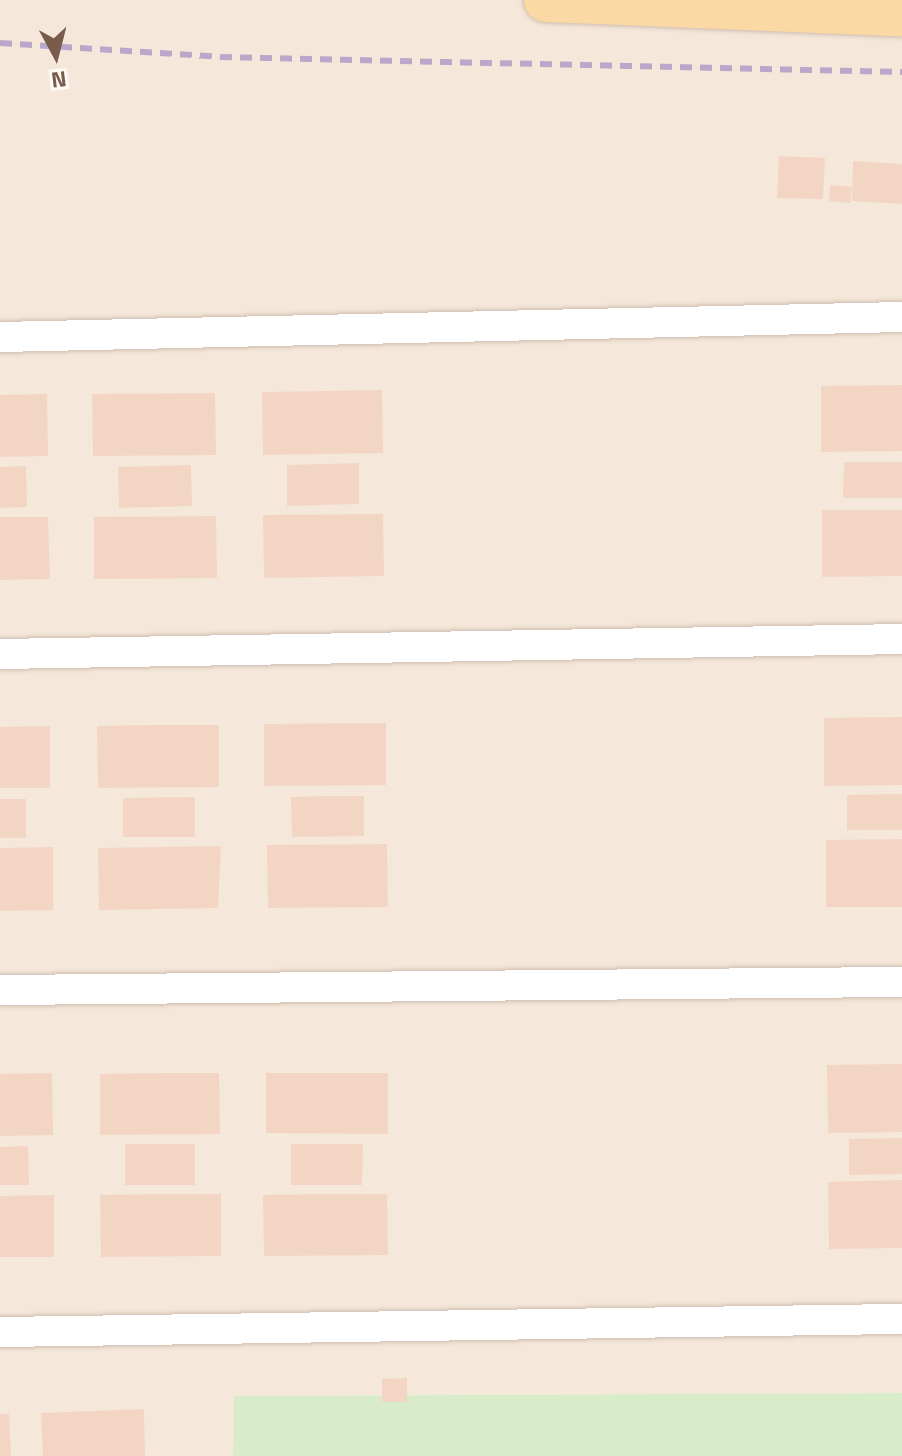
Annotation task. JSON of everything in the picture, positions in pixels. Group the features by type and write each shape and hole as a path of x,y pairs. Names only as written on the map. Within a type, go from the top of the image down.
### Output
{"main road":[{"path":"546,0 902,14"}],"street":[{"path":"0,337 902,317"},
{"path":"0,654 902,639"},
{"path":"0,990 902,982"},
{"path":"0,1332 902,1319"}],"shaded area":[{"path":"0,0 902,0 902,1393 234,1396 233,1456 0,1456"}],"green space":[{"path":"902,1393 902,1456 233,1456 234,1396"}],"building":[{"path":"779,156 825,158 823,199 777,198"},
{"path":"853,161 902,164 902,204 852,201"},
{"path":"830,185 852,187 850,203 829,201"},
{"path":"902,385 902,451 821,452 821,386"},
{"path":"382,390 383,453 263,455 262,392"},
{"path":"215,393 216,455 93,456 92,394"},
{"path":"47,394 48,456 0,457 0,395"},
{"path":"844,462 902,462 902,498 843,498"},
{"path":"359,463 359,504 287,506 287,465"},
{"path":"191,465 192,506 119,508 118,467"},
{"path":"26,466 27,507 0,508 0,467"},
{"path":"822,510 902,510 902,576 822,577"},
{"path":"383,514 384,576 264,578 263,515"},
{"path":"216,516 217,578 94,579 94,517"},
{"path":"0,517 48,517 50,579 0,580"},
{"path":"902,717 902,785 824,786 824,718"},
{"path":"386,723 386,785 264,786 264,724"},
{"path":"219,725 219,787 98,788 97,726"},
{"path":"50,726 50,788 0,788 0,727"},
{"path":"902,794 902,830 847,830 847,795"},
{"path":"364,796 364,836 292,837 291,797"},
{"path":"195,797 195,837 123,837 123,798"},
{"path":"0,799 26,799 26,838 0,838"},
{"path":"902,839 902,907 826,907 826,840"},
{"path":"387,844 388,907 268,908 267,845"},
{"path":"221,846 218,908 99,910 98,848"},
{"path":"53,847 53,910 0,911 0,848"},
{"path":"902,1064 902,1132 828,1133 827,1065"},
{"path":"52,1073 53,1135 0,1136 0,1074"},
{"path":"219,1073 220,1134 100,1135 100,1074"},
{"path":"266,1073 388,1073 388,1134 266,1133"},
{"path":"902,1138 902,1174 849,1175 849,1139"},
{"path":"125,1144 195,1144 195,1185 125,1185"},
{"path":"291,1144 363,1144 362,1185 291,1185"},
{"path":"28,1146 29,1185 0,1185 0,1147"},
{"path":"902,1180 902,1248 829,1249 828,1182"},
{"path":"221,1194 221,1256 101,1257 100,1195"},
{"path":"387,1194 388,1255 264,1256 263,1195"},
{"path":"54,1195 54,1257 0,1257 0,1196"},
{"path":"407,1378 407,1402 382,1402 382,1379"},
{"path":"144,1409 145,1456 43,1456 41,1413"},
{"path":"0,1414 9,1414 11,1456 0,1456"}],"railway":[{"path":"0,43 220,57 902,72"}]}
